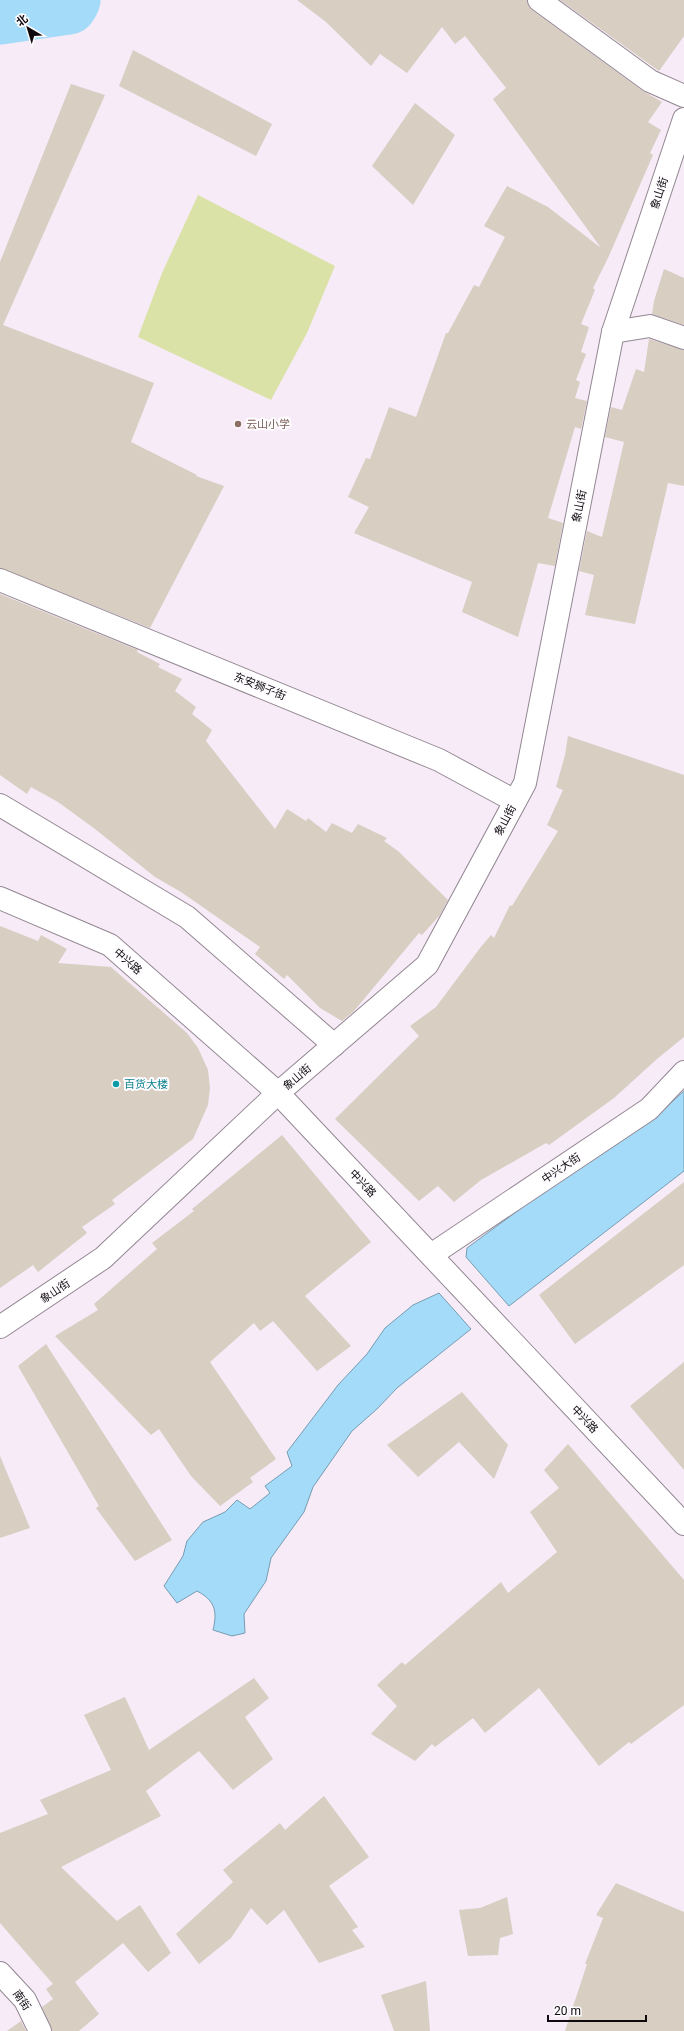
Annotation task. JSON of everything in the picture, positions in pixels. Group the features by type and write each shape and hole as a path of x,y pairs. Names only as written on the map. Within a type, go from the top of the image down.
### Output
{"main road":[{"path":"539,0 650,81 684,96"},
{"name":"象山街","path":"0,1327 103,1258 278,1093 427,965 525,784 613,332 684,119"},
{"path":"613,332 650,326 684,338"},
{"name":"东安狮子街","path":"0,580 439,760 516,800"},
{"path":"0,805 187,917 334,1045"},
{"name":"中兴路","path":"0,898 110,945 278,1093 684,1524"},
{"name":"中兴大街","path":"431,1255 649,1109 684,1072"},
{"name":"南街","path":"0,1973 25,2000 40,2031"}],"green space":[{"path":"198,195 335,266 307,333 271,400 138,337 162,273"}],"water":[{"path":"684,1091 684,1171 509,1306 466,1257 467,1248 550,1187 654,1118"},
{"path":"439,1293 471,1329 397,1388 377,1409 352,1431 313,1487 304,1512 271,1558 266,1581 244,1614 245,1633 232,1636 213,1630 215,1611 213,1606 203,1594 197,1591 177,1603 164,1586 183,1556 187,1541 203,1522 225,1512 237,1500 250,1509 270,1493 265,1486 292,1466 287,1452 338,1385 367,1354 385,1328 413,1305"}],"building":[{"path":"297,0 527,0 532,10 643,91 662,102 648,122 661,130 650,153 653,155 608,258 593,288 595,290 581,324 589,327 581,352 586,354 576,380 580,382 575,398 587,401 581,429 575,427 548,518 563,523 555,566 538,563 518,637 462,612 472,582 354,533 369,507 348,497 366,458 370,459 389,407 416,417 446,333 448,333 474,285 479,287 505,237 484,226 507,186 548,207 601,248 493,99 506,88 465,36 455,44 442,27 407,73 380,54 371,66 326,22"},
{"path":"560,0 684,0 684,36 659,71"},
{"path":"133,50 272,124 256,156 119,86"},
{"path":"71,84 105,95 3,325 154,383 131,442 197,475 196,476 224,486 150,628 0,568 0,262"},
{"path":"415,103 455,135 413,205 372,166"},
{"path":"664,269 684,278 684,325 652,314 654,301"},
{"path":"649,339 684,350 684,486 668,483 635,624 585,615 594,575 579,571 587,531 602,537 624,442 605,437 611,407 622,410 636,369 644,372"},
{"path":"0,594 138,650 137,652 160,664 158,667 182,679 175,691 196,707 192,714 212,730 206,741 275,829 287,809 306,821 308,818 326,832 332,823 352,833 358,824 387,838 384,841 398,851 448,900 440,915 422,935 419,933 354,1011 342,1021 320,1008 287,975 284,979 255,954 260,947 181,892 155,877 95,829 58,802 31,787 27,794 0,775"},
{"path":"568,736 684,775 684,1037 614,1098 549,1145 546,1143 481,1180 454,1202 438,1186 419,1201 335,1119 419,1036 410,1026 436,1007 480,948 491,935 494,938 510,905 512,906 558,831 547,825 563,790 556,787 565,755"},
{"path":"0,926 38,941 41,935 67,949 58,963 111,967 187,1033 198,1048 208,1070 210,1088 208,1105 193,1139 112,1200 115,1204 82,1227 87,1233 38,1272 33,1265 0,1288"},
{"path":"282,1135 371,1242 305,1296 351,1346 317,1371 273,1321 260,1331 254,1323 210,1362 276,1459 250,1478 253,1482 220,1506 191,1476 159,1429 151,1435 55,1336 98,1310 94,1304 157,1249 152,1243 194,1211 192,1209"},
{"path":"684,1182 684,1265 575,1344 539,1295"},
{"path":"46,1344 172,1540 135,1561 96,1508 99,1506 18,1366"},
{"path":"684,1362 684,1470 630,1406"},
{"path":"462,1392 508,1445 494,1479 459,1442 418,1477 387,1445"},
{"path":"568,1444 684,1580 684,1705 631,1744 629,1742 599,1766 539,1688 485,1733 473,1718 435,1747 432,1744 415,1761 371,1734 397,1706 377,1685 402,1662 405,1665 501,1582 508,1593 557,1552 530,1512 559,1488 544,1470"},
{"path":"0,1456 30,1528 0,1538"},
{"path":"254,1678 269,1698 245,1717 273,1759 233,1790 199,1751 146,1791 161,1816 61,1867 117,1921 140,1905 171,1953 148,1972 123,1943 75,1982 99,2014 79,2031 52,2031 42,2007 53,1999 46,1989 53,1984 0,1923 0,1833 48,1814 40,1800 111,1770 84,1715 125,1697 149,1750"},
{"path":"324,1796 369,1857 329,1886 358,1927 352,1930 365,1947 319,1963 284,1910 267,1925 251,1908 231,1938 199,1964 176,1934 233,1882 223,1870 280,1823 285,1830"},
{"path":"616,1883 684,1912 684,2031 565,2031 587,1964 585,1964 603,1918 596,1915"},
{"path":"507,1897 513,1934 500,1938 498,1955 468,1956 459,1910 480,1908"},
{"path":"426,1981 430,2031 394,2031 381,1995"},
{"path":"21,2021 26,2031 7,2031"}],"waterway":[{"path":"0,15 68,5 71,0"}],"place":[{"name":"云山小学","path":"238,424"},
{"name":"百货大楼","path":"116,1084"}]}
